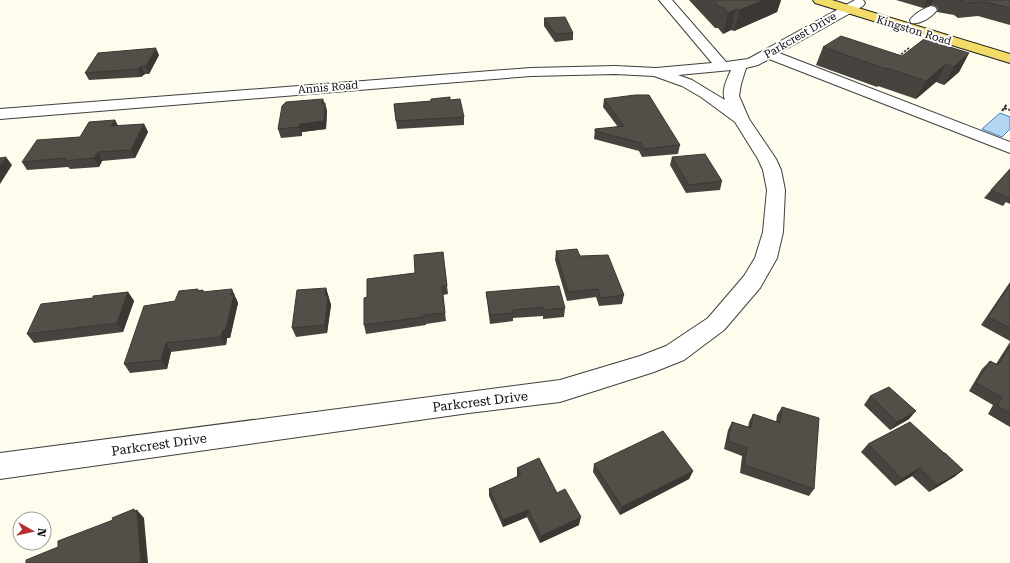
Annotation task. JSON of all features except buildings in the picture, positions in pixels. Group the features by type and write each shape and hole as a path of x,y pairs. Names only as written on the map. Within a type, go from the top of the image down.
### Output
{"main road":[{"name":"Kingston Road","path":"819,0 852,4 916,20 1010,48"},
{"name":"Kingston Road","path":"852,4 1010,59"}],"street":[{"path":"665,0 723,67"},
{"name":"Parkcrest Drive","path":"656,72 723,67 753,62 852,4"},
{"path":"916,20 931,10"},
{"path":"768,54 1010,148"},
{"name":"Parkcrest Drive","path":"0,466 560,391 645,365 675,353 716,324 752,282 766,258 773,232 776,190 772,170 741,119 731,96 733,84 740,65"},
{"name":"Annis Road","path":"0,114 531,72 615,70 656,72"},
{"name":"Parkcrest Drive","path":"656,72 686,82 706,94 741,119"}],"path":[{"path":"895,60 910,47"},
{"path":"1002,111 1007,104"},
{"path":"1004,108 1010,110"}],"water":[{"path":"1000,113 1010,117 1010,129 1002,137 982,129"}]}
